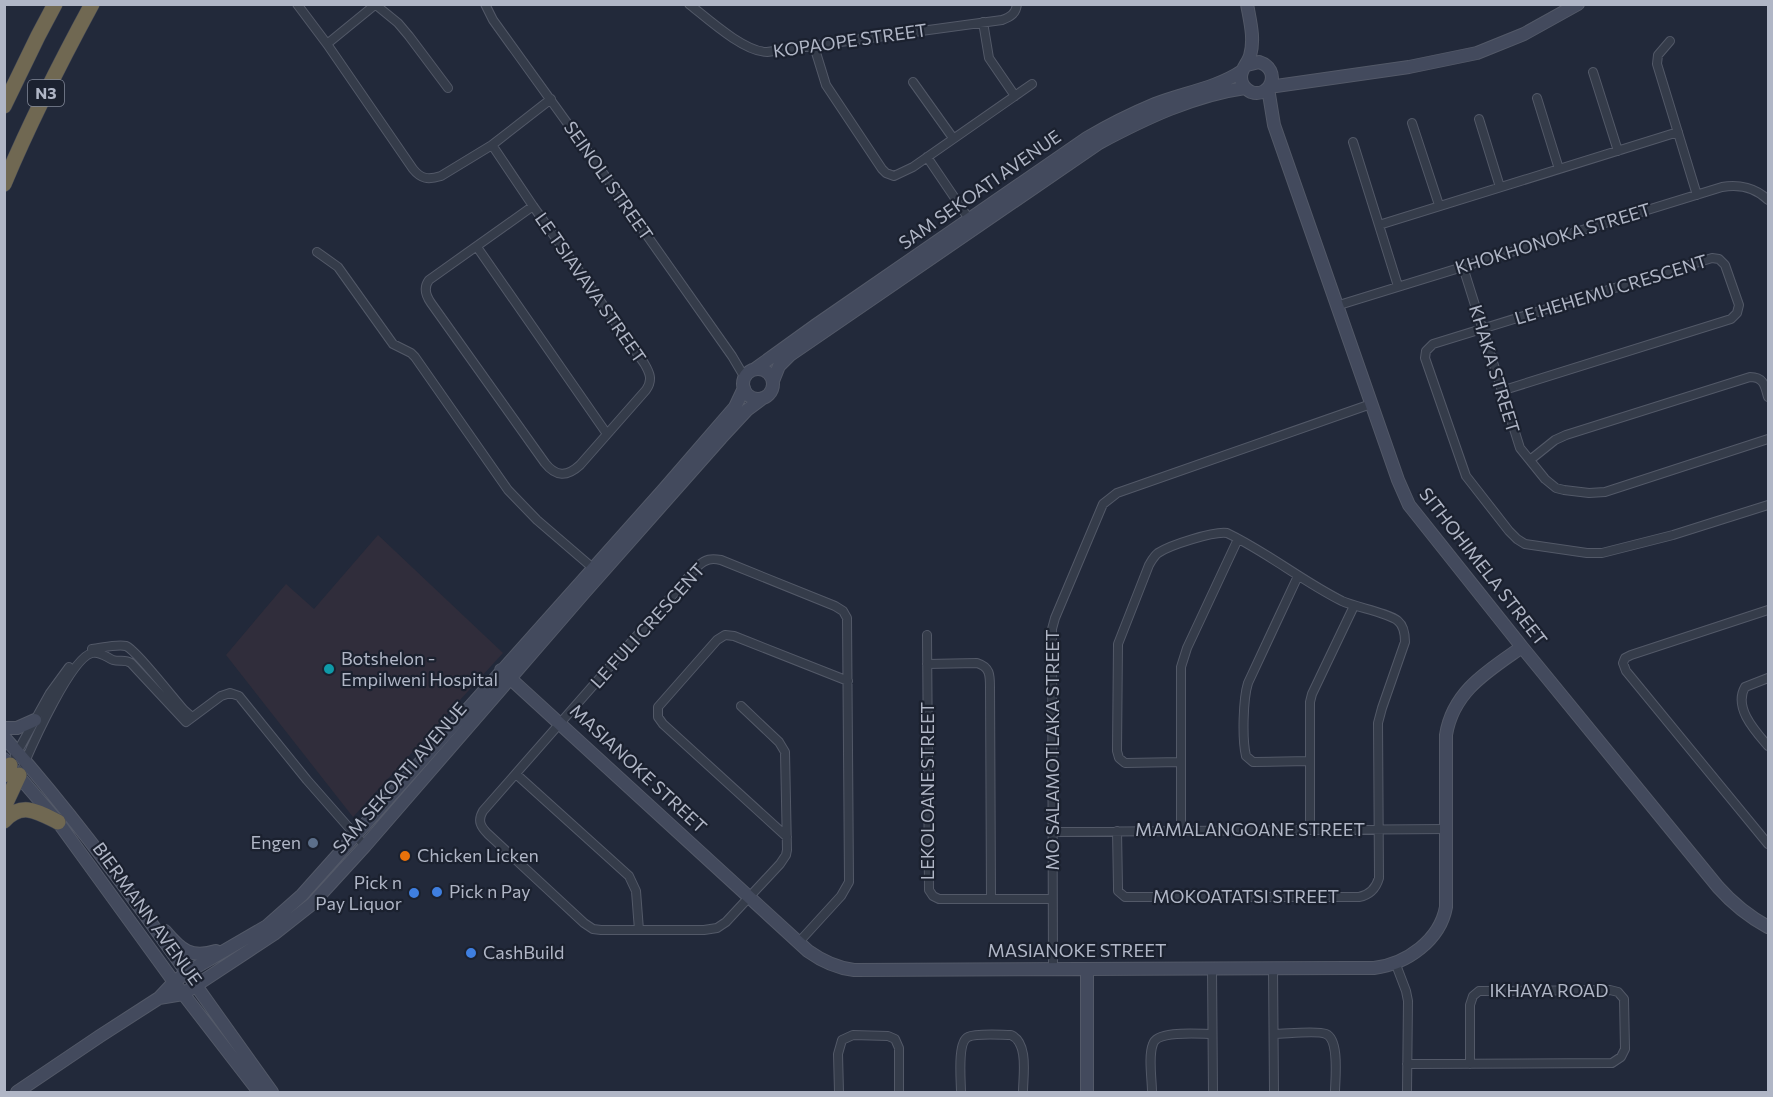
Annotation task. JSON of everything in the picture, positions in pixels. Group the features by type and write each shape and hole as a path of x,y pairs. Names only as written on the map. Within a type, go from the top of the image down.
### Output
{"highway":[{"name":"N3","path":"4,106 55,4"},
{"name":"N3","path":"4,184 59,66 93,4"},
{"path":"4,807 14,764"},
{"path":"4,821 24,809 35,811 58,822"}],"street":[{"path":"297,4 418,175 432,179 441,176 492,145 550,99"},
{"name":"SEINOLI STREET","path":"485,4 493,20 749,377"},
{"name":"KOPAOPE STREET","path":"689,4 747,47 759,52 983,22 1009,17 1016,10 1017,4"},
{"path":"1247,4 1253,39 1251,55 1241,78 1249,90 1258,93 1268,87 1409,67 1477,53 1524,34 1578,4"},
{"path":"327,44 376,5 398,23 448,88"},
{"path":"983,22 989,58 1015,96"},
{"path":"1253,39 1272,80 1268,87"},
{"path":"1670,41 1658,55 1657,64 1697,195"},
{"path":"814,46 826,85 886,173 894,176 927,157 1032,84"},
{"path":"1245,68 1256,62 1291,83"},
{"name":"SAM SEKOATI AVENUE","path":"159,998 183,993 195,986 274,934 312,904 366,846 594,569 735,407 749,377 1078,144 1108,126 1155,104 1224,81 1245,68"},
{"path":"1593,72 1618,151"},
{"path":"913,82 953,138"},
{"name":"SITHOHIMELA STREET","path":"1268,87 1274,125"},
{"name":"SAM SEKOATI AVENUE","path":"773,381 779,366 790,355 1099,143 1123,130 1187,103 1227,90 1249,90"},
{"name":"SITHOHIMELA STREET","path":"1249,90 1261,100 1274,125 1336,306 1398,480 1409,504 1521,647 1718,887 1733,904 1768,927"},
{"path":"1537,98 1559,169"},
{"path":"1479,119 1500,187"},
{"path":"1412,123 1439,206"},
{"path":"1379,225 1678,132"},
{"path":"1353,142 1398,286"},
{"name":"LE TSIAVAVA STREET","path":"477,247 429,280 425,287 426,295 549,469 559,475 565,475 575,470 646,390 650,381 649,373 492,145"},
{"path":"927,157 969,219"},
{"name":"KHOKHONOKA STREET","path":"1336,306 1722,187 1737,186 1751,189 1759,192 1768,200"},
{"path":"532,206 477,247 607,434"},
{"path":"317,252 338,267 389,340 415,357 508,490 537,520 594,569"},
{"name":"LE HEHEMU CRESCENT","path":"1501,391 1729,320 1737,313 1738,305 1724,263 1719,259 1712,258 1433,344 1426,351 1425,358 1466,476 1519,541 1529,545 1602,553 1673,535 1768,505"},
{"name":"KHAKA STREET","path":"1462,267 1518,444 1545,479 1556,488 1594,493 1605,492 1768,439"},
{"path":"766,372 773,381 772,390 763,398 750,396 749,377 766,372"},
{"path":"1530,460 1566,435 1750,377 1763,381 1768,397"},
{"name":"SAM SEKOATI AVENUE","path":"159,998 186,973 267,926 302,895 721,438 747,410 763,398"},
{"name":"MO SALAMOTLAKA STREET","path":"1053,970 1052,629 1103,504 1117,493 1371,404"},
{"path":"1180,762 1125,763 1119,758 1117,751 1118,644 1149,565 1158,554 1216,532 1227,533 1338,599 1394,619 1401,625 1405,642 1378,723 1380,830"},
{"path":"1181,831 1180,674 1182,660 1238,539"},
{"name":"LE FULI CRESCENT","path":"741,706 779,742 785,752 786,855 726,922 717,928 602,930 589,926 483,829 480,822 480,816 698,566 711,558 721,560 836,606 847,618 849,882 841,896 800,942"},
{"path":"1298,576 1248,683 1245,695 1245,744 1246,756 1253,762 1309,761"},
{"path":"1310,830 1311,699 1354,606"},
{"path":"1768,610 1626,658 1623,664 1626,671 1768,844"},
{"path":"787,837 660,721 657,714 658,707 717,640 725,635 734,636 848,681"},
{"name":"LEKOLOANE STREET","path":"927,635 929,890 939,899 1052,899"},
{"path":"14,764 50,693 81,654 90,649 125,646 134,651 184,710 189,720"},
{"name":"MASIANOKE STREET","path":"506,674 814,955 827,963 854,970 1374,968 1414,953 1427,943 1443,922 1446,907 1446,735 1450,716 1468,689 1521,647"},
{"path":"14,764 43,723 69,676 91,653 99,653 111,659 126,660 131,663 189,720"},
{"path":"927,664 977,663 989,670 991,899"},
{"path":"1768,678 1745,687 1742,696 1751,725 1768,746"},
{"path":"189,720 227,693 239,696 307,780 366,846"},
{"path":"4,728 16,728 35,720"},
{"name":"BIERMANN AVENUE","path":"4,737 14,764 174,982 259,1092"},
{"name":"BIERMANN AVENUE","path":"14,764 94,847 148,917 272,1092"},
{"path":"516,774 628,876 636,891 639,930"},
{"name":"MAMALANGOANE STREET","path":"1053,832 1447,829"},
{"name":"MOKOATATSI STREET","path":"1118,831 1119,891 1125,897 1140,898 1363,896 1377,885 1380,830"},
{"path":"148,917 156,922 181,948 195,954 213,952 244,940"},
{"path":"1395,962 1408,1001 1407,1092"},
{"path":"1273,968 1274,1092"},
{"path":"1087,969 1088,1092"},
{"path":"1212,969 1213,1092"},
{"name":"IKHAYA ROAD","path":"1407,1064 1470,1064 1602,1063 1616,1061 1625,1049 1624,999 1618,992 1610,990 1479,992 1473,996 1470,1005 1470,1064"},
{"path":"17,1092 159,998"},
{"path":"1274,1034 1318,1033 1330,1037 1335,1051 1335,1092"},
{"path":"1152,1092 1151,1054 1157,1038 1165,1035 1212,1034"},
{"path":"839,1092 839,1048 842,1040 853,1035 888,1036 895,1039 899,1048 898,1092"},
{"path":"961,1092 961,1054 964,1040 974,1035 1016,1037 1022,1045 1023,1092"}],"shaded area":[{"path":"378,535 503,653 353,817 226,655 286,584 314,609"}],"place":[{"name":"Botshelon - Empilweni Hospital","path":"329,669"},
{"name":"Engen","path":"313,843"},
{"name":"Chicken Licken","path":"405,856"},
{"name":"Pick n Pay","path":"437,892"},
{"name":"Pick n Pay Liquor","path":"414,893"},
{"name":"CashBuild","path":"471,953"}]}
